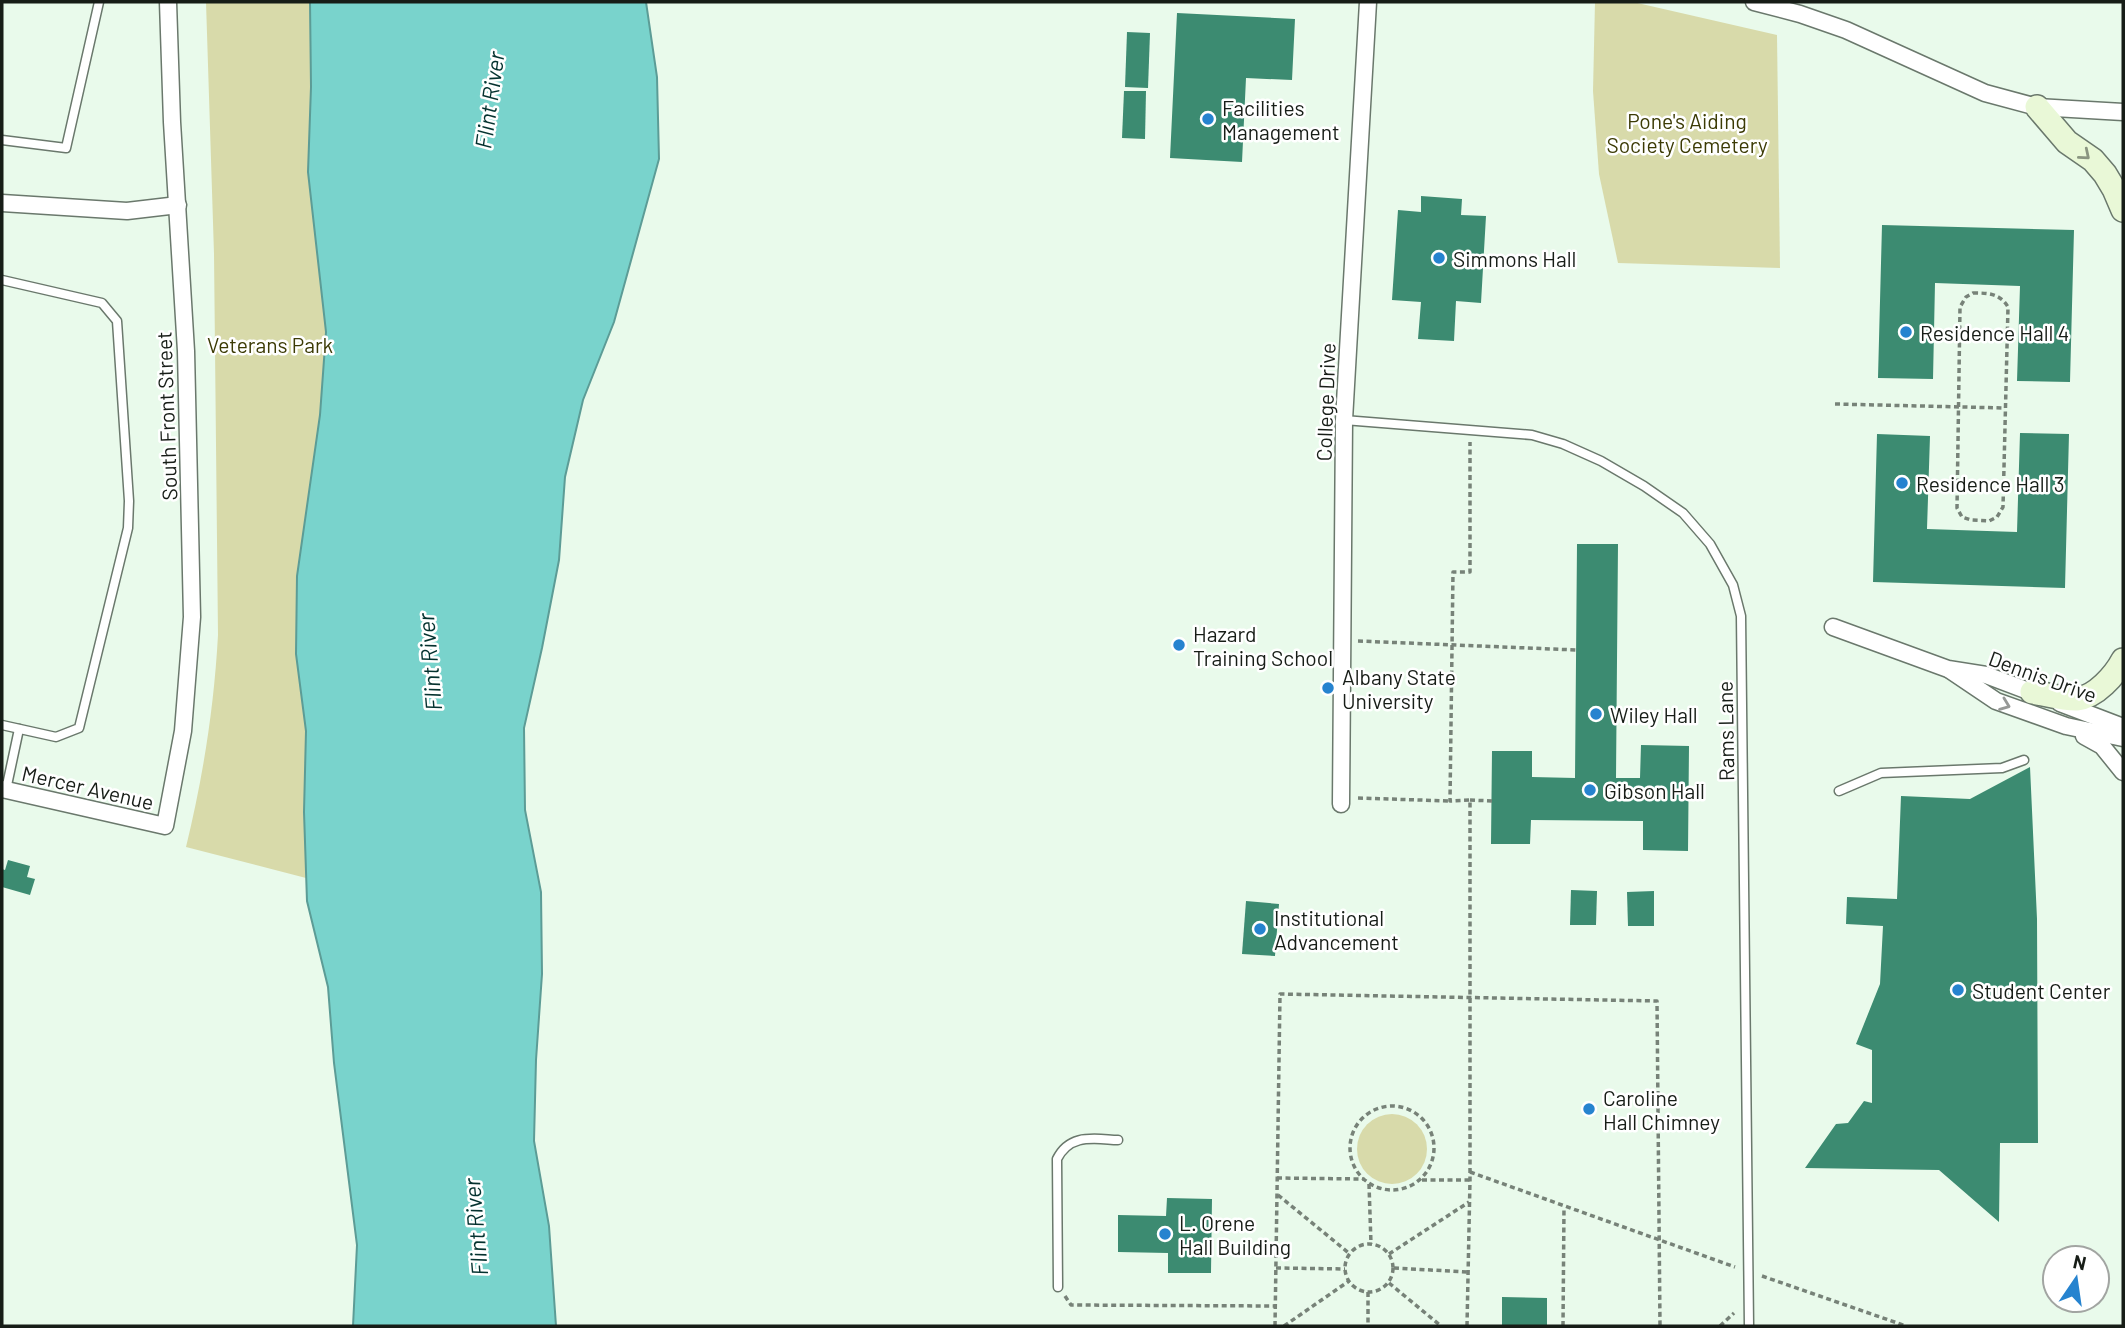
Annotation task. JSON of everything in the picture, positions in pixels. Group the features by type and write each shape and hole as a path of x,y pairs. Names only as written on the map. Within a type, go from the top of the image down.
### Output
{"main road":[{"path":"2037,107 2067,142 2093,160 2105,174 2115,189 2123,210"},
{"path":"2032,692 2078,699 2099,689 2117,671 2123,660"}],"street":[{"name":"South Front Street","path":"165,826 184,731 192,617 186,351 172,122 168,2"},
{"name":"College Drive","path":"1341,801 1344,419 1368,2"},
{"path":"1754,2 1800,8 1985,93 2037,107 2123,112"},
{"path":"2,203 127,211 178,205"},
{"name":"Dennis Drive","path":"1833,627 1948,669 1986,675 2123,727"},
{"name":"Dennis Drive","path":"1948,669 1996,701 2066,726 2123,738"},
{"path":"2066,726 2102,746 2123,772"},
{"name":"Mercer Avenue","path":"4,790 165,826"}],"lane":[{"path":"2,140 66,148 99,2"},
{"path":"2,280 102,303 117,321 129,501 128,528 79,728 56,737 2,725"},
{"name":"Rams Lane","path":"1344,419 1532,435 1563,444 1619,471 1684,513 1710,544 1733,585 1741,616 1749,1326"},
{"path":"4,790 19,729"},
{"path":"1839,791 1881,773 2002,768 2024,760"},
{"path":"1058,1287 1057,1159 1069,1143 1082,1139 1118,1140"}],"path":[{"path":"1973,293 1993,294 2004,299 2008,307 2005,408 2003,507 1997,517 1989,522 1962,517 1957,509 1961,307 1966,297 1973,293"},
{"path":"1835,404 2005,408"},
{"path":"1450,801 1453,572 1469,572 1470,430"},
{"path":"1342,641 1576,650"},
{"path":"1467,1326 1470,1202 1470,800"},
{"path":"1341,801 1492,801"},
{"path":"1275,1326 1280,994 1657,1001 1660,1326"},
{"path":"1420,1180 1432,1162 1435,1148 1432,1133 1419,1116 1399,1106 1371,1111 1360,1120 1352,1133 1349,1147 1351,1161 1358,1174 1369,1184 1392,1191 1403,1189 1420,1180 1470,1180"},
{"path":"1470,1172 1906,1326"},
{"path":"1277,1178 1364,1180"},
{"path":"1369,1184 1371,1244"},
{"path":"1277,1194 1350,1254"},
{"path":"1389,1254 1470,1202"},
{"path":"1563,1326 1564,1206"},
{"path":"1371,1244 1379,1246 1389,1254 1394,1268 1389,1283 1380,1290 1368,1292 1357,1289 1349,1281 1345,1269 1346,1261 1355,1248 1371,1244"},
{"path":"1276,1268 1345,1269"},
{"path":"1394,1268 1467,1272"},
{"path":"1284,1326 1349,1281"},
{"path":"1389,1283 1441,1326"},
{"path":"1058,1287 1071,1305 1275,1306"},
{"path":"1368,1292 1368,1326"}],"green space":[{"name":"Veterans Park","path":"206,2 310,2 308,172 326,332 296,654 306,731 306,878 186,847 207,742 218,635 214,254"},
{"name":"Pone's Aiding Society Cemetery","path":"1595,2 1633,2 1777,35 1780,268 1618,263 1599,174 1593,91"},
{"path":"1392,1114 1411,1120 1421,1130 1427,1149 1421,1168 1411,1178 1392,1184 1373,1178 1363,1168 1357,1149 1363,1130 1373,1120"}],"water":[{"name":"Flint River","path":"310,2 646,2 657,77 659,159 614,322 583,400 565,477 559,560 524,728 525,810 541,892 542,974 534,1141 549,1226 556,1326 353,1326 357,1245 334,1063 328,987 307,901 304,812 306,731 296,654 297,576 320,415 326,332 308,172"}],"building":[{"name":"Facilities Management","path":"1177,13 1295,19 1292,80 1246,78 1242,162 1170,158"},
{"path":"1127,32 1150,33 1148,88 1125,87"},
{"path":"1124,91 1146,91 1145,139 1122,138"},
{"name":"Simmons Hall","path":"1421,196 1462,199 1461,215 1486,216 1481,303 1456,301 1454,341 1418,339 1421,302 1392,300 1398,210 1421,212"},
{"name":"Residence Hall 4","path":"1882,225 2074,230 2070,382 2017,381 2020,286 1935,283 1933,379 1878,378"},
{"name":"Residence Hall 3","path":"2020,433 2069,434 2065,588 1873,582 1877,434 1930,436 1927,529 2017,532"},
{"path":"1577,544 1618,544 1616,778 1640,778 1641,745 1689,746 1688,851 1643,850 1643,821 1531,820 1530,844 1491,844 1492,751 1532,751 1532,777 1575,778"},
{"name":"Student Center","path":"2030,767 2037,919 2038,1143 2000,1143 1999,1222 1939,1170 1805,1168 1836,1124 1848,1123 1864,1101 1872,1103 1872,1050 1856,1044 1880,984 1883,926 1846,924 1847,897 1897,899 1901,796 1970,799"},
{"path":"8,860 30,866 27,877 35,879 30,895 2,887 2,869 5,870"},
{"path":"1571,890 1597,891 1596,925 1570,925"},
{"path":"1654,891 1654,926 1628,926 1627,892"},
{"name":"Institutional Advancement","path":"1246,901 1279,904 1275,956 1242,954"},
{"name":"L. Orene Hall Building","path":"1167,1198 1212,1199 1211,1273 1168,1273 1168,1253 1118,1252 1118,1215 1166,1216"},
{"path":"1502,1297 1547,1298 1547,1326 1502,1326"}],"place":[{"name":"Facilities Management","path":"1208,119"},
{"name":"Simmons Hall","path":"1439,258"},
{"name":"Residence Hall 4","path":"1906,332"},
{"name":"Residence Hall 3","path":"1902,483"},
{"name":"Hazard Training School","path":"1179,645"},
{"name":"Albany State University","path":"1328,688"},
{"name":"Wiley Hall","path":"1596,714"},
{"name":"Gibson Hall","path":"1590,790"},
{"name":"Institutional Advancement","path":"1260,929"},
{"name":"Student Center","path":"1958,990"},
{"name":"Caroline Hall Chimney","path":"1589,1109"},
{"name":"L. Orene Hall Building","path":"1165,1234"}]}
